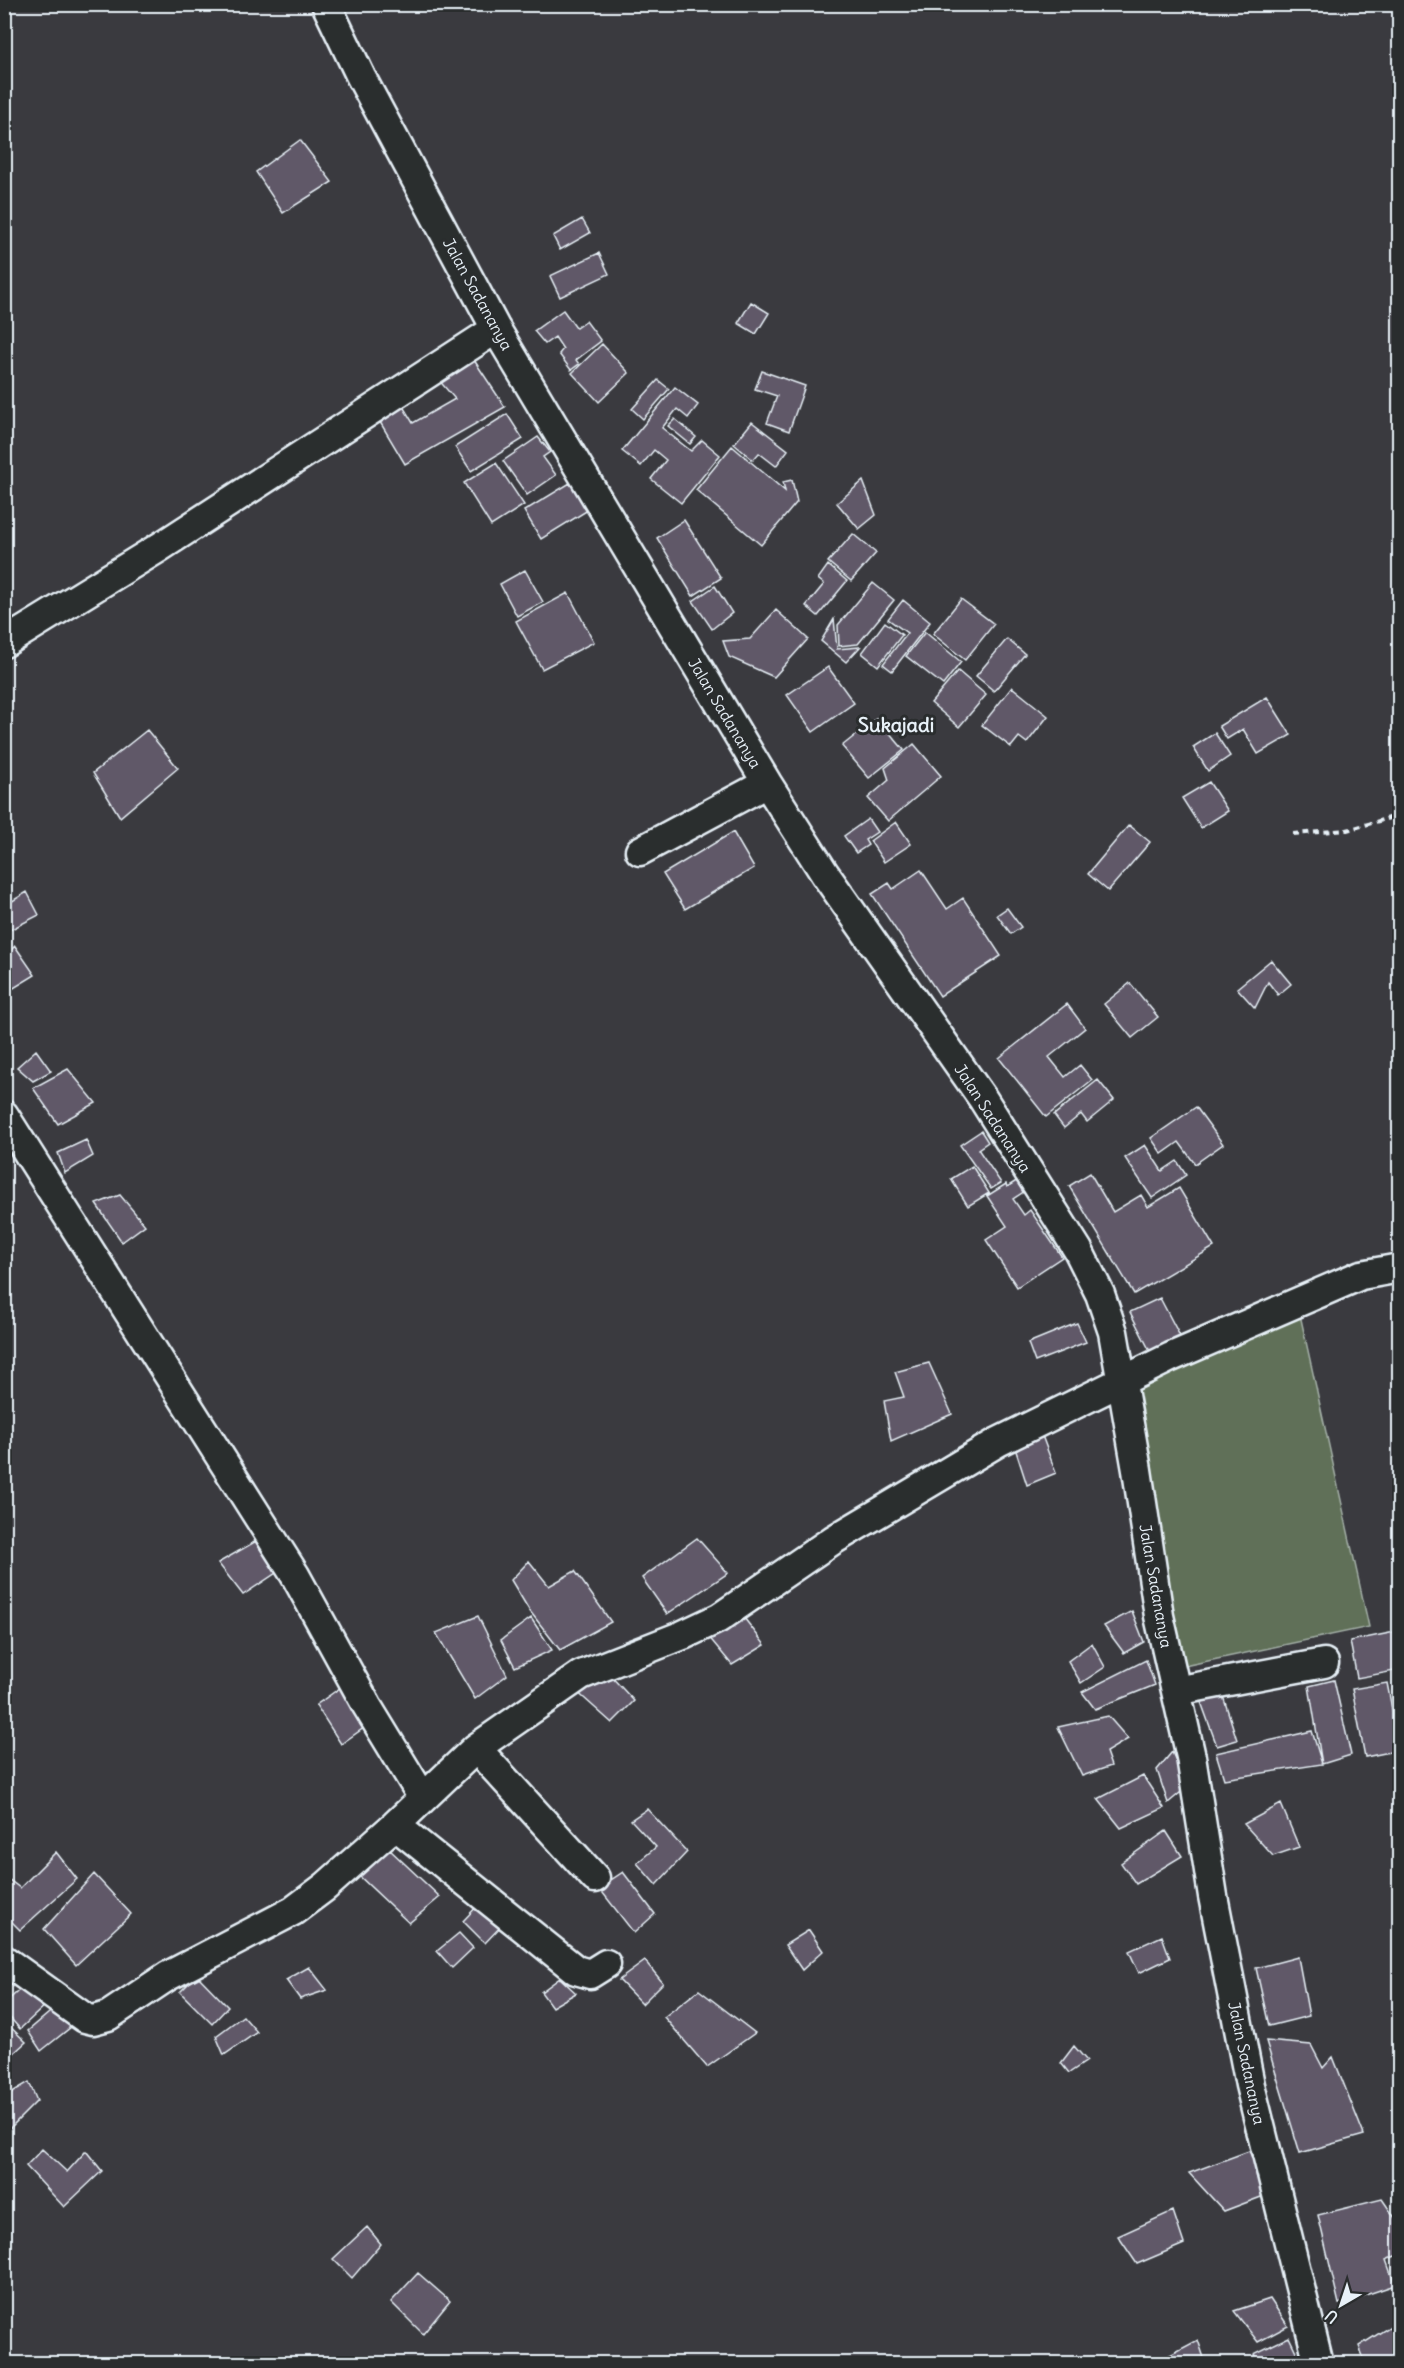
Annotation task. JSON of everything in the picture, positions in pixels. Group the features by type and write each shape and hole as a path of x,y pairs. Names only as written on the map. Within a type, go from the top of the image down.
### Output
{"street":[{"name":"Jalan Sadananya","path":"326,4 361,77 496,329 767,783 825,874 983,1099 1078,1250 1100,1294 1113,1332 1159,1616 1191,1757 1213,1896 1250,2085 1319,2364"},
{"path":"4,643 170,540 496,329"},
{"path":"640,851 767,783"},
{"path":"4,1115 295,1575 367,1706 423,1798"},
{"path":"4,1960 74,2013 85,2018 101,2019 168,1976 293,1911 325,1887 395,1825 476,1748 581,1675 683,1635 719,1618 833,1540 998,1442 1209,1340 1360,1275 1400,1268"},
{"path":"1176,1691 1324,1663"},
{"path":"476,1748 595,1878"},
{"path":"395,1825 576,1970 590,1974 606,1964"}],"path":[{"path":"1293,834 1347,830 1400,815"}],"green space":[{"path":"1299,1310 1369,1627 1179,1667 1136,1379"}],"building":[{"path":"300,140 332,182 283,213 256,172"},
{"path":"582,219 590,233 560,250 553,236"},
{"path":"599,253 609,274 560,297 550,276"},
{"path":"751,302 769,313 756,334 738,323"},
{"path":"563,310 576,328 586,321 601,341 576,360 579,364 571,370 559,354 563,349 555,337 545,344 534,331"},
{"path":"602,344 629,373 599,402 572,373"},
{"path":"472,357 505,407 405,464 374,412 398,398 413,423 455,399 437,378"},
{"path":"762,371 805,386 789,431 767,423 777,396 755,389"},
{"path":"658,380 669,389 643,419 632,409"},
{"path":"675,387 698,405 688,418 677,409 662,428 691,451 702,440 720,455 681,503 651,479 666,460 654,450 641,466 622,451"},
{"path":"507,414 523,439 471,471 455,447"},
{"path":"675,419 696,437 690,444 668,426"},
{"path":"752,422 788,450 776,466 759,453 753,460 734,444"},
{"path":"538,437 550,452 543,457 556,475 527,495 503,461"},
{"path":"732,446 785,491 783,482 792,480 797,502 761,545 696,490"},
{"path":"496,463 524,505 491,526 464,483"},
{"path":"863,481 876,515 859,529 837,503"},
{"path":"570,483 588,510 541,539 524,511"},
{"path":"684,520 721,578 693,596 657,538"},
{"path":"853,534 876,553 851,581 828,562"},
{"path":"828,565 847,581 818,616 806,606 824,584 818,579"},
{"path":"525,570 543,602 517,616 500,584"},
{"path":"873,583 894,600 858,644 839,646 838,625"},
{"path":"715,586 732,613 712,629 693,601"},
{"path":"568,593 594,642 542,669 516,621"},
{"path":"961,599 994,624 965,660 933,634"},
{"path":"903,600 930,622 892,671 883,664 907,633 888,619"},
{"path":"776,610 808,639 774,677 729,657 723,641 750,639"},
{"path":"834,619 837,649 860,647 846,662 821,641"},
{"path":"885,622 902,635 878,666 862,653"},
{"path":"925,632 961,662 943,685 906,656"},
{"path":"1007,639 1025,654 994,691 976,676"},
{"path":"828,667 854,703 813,732 787,695"},
{"path":"958,671 986,695 959,727 931,703"},
{"path":"1012,687 1048,716 1027,743 1019,737 1011,747 982,725"},
{"path":"1267,697 1291,735 1258,754 1243,729 1227,739 1219,726"},
{"path":"877,718 904,750 869,778 842,746"},
{"path":"147,730 178,768 120,817 93,773"},
{"path":"1215,733 1230,756 1208,771 1193,747"},
{"path":"914,744 941,776 888,821 868,798 889,780 885,768"},
{"path":"1209,782 1228,811 1201,828 1182,798"},
{"path":"868,819 877,832 865,840 868,845 856,853 844,836"},
{"path":"896,822 911,844 884,862 870,841"},
{"path":"1129,825 1150,842 1108,891 1088,874"},
{"path":"733,832 754,868 685,909 663,874"},
{"path":"921,870 947,909 963,898 1001,956 940,996 872,894 889,883 893,889"},
{"path":"27,892 39,915 4,933 4,906"},
{"path":"1007,908 1021,927 1011,934 997,915"},
{"path":"15,946 35,975 4,994 4,957"},
{"path":"1271,960 1291,984 1278,995 1268,982 1255,1008 1237,988"},
{"path":"1130,983 1158,1017 1132,1038 1104,1004"},
{"path":"1067,1004 1085,1028 1049,1057 1065,1077 1080,1065 1092,1080 1046,1117 999,1058"},
{"path":"36,1050 51,1071 33,1081 17,1067"},
{"path":"68,1069 96,1103 58,1124 33,1088"},
{"path":"1098,1080 1114,1100 1087,1122 1081,1114 1064,1128 1054,1115"},
{"path":"1196,1107 1223,1144 1195,1164 1179,1142 1162,1154 1151,1138"},
{"path":"981,1131 988,1142 978,1149 1001,1183 991,1189 960,1145"},
{"path":"86,1140 93,1156 65,1173 58,1153"},
{"path":"1145,1145 1162,1171 1177,1161 1186,1175 1152,1198 1125,1158"},
{"path":"972,1166 989,1193 968,1206 951,1179"},
{"path":"1090,1173 1113,1212 1141,1195 1148,1207 1179,1188 1214,1247 1134,1294 1069,1186"},
{"path":"1021,1178 1028,1189 1013,1199 1024,1215 1030,1210 1062,1257 1017,1287 986,1240 1007,1226 987,1196"},
{"path":"120,1195 145,1225 122,1242 96,1204"},
{"path":"1160,1298 1183,1342 1153,1357 1130,1312"},
{"path":"1077,1323 1086,1342 1035,1362 1028,1343"},
{"path":"929,1363 952,1414 891,1441 884,1401 904,1397 895,1372"},
{"path":"1041,1433 1056,1473 1027,1485 1016,1451"},
{"path":"697,1538 728,1573 667,1614 642,1578"},
{"path":"258,1540 279,1571 243,1595 218,1563"},
{"path":"529,1561 549,1586 575,1571 611,1622 560,1650 529,1610 511,1580"},
{"path":"1132,1611 1144,1642 1124,1653 1104,1626"},
{"path":"741,1614 765,1645 732,1665 708,1636"},
{"path":"478,1616 507,1675 475,1699 436,1633"},
{"path":"531,1618 552,1650 515,1667 501,1640"},
{"path":"1400,1631 1400,1670 1357,1678 1350,1641"},
{"path":"1092,1643 1105,1667 1081,1683 1068,1661"},
{"path":"1146,1660 1155,1685 1095,1709 1082,1692"},
{"path":"608,1673 634,1701 612,1723 575,1690"},
{"path":"1334,1680 1351,1755 1322,1764 1309,1686"},
{"path":"1387,1683 1400,1750 1365,1757 1352,1689"},
{"path":"344,1685 368,1725 341,1744 316,1705"},
{"path":"1223,1696 1237,1740 1217,1746 1201,1702"},
{"path":"1108,1716 1128,1739 1106,1752 1111,1766 1082,1776 1058,1727"},
{"path":"1312,1731 1322,1764 1224,1779 1216,1753"},
{"path":"1172,1752 1187,1787 1168,1803 1157,1770"},
{"path":"1143,1776 1164,1808 1121,1828 1098,1799"},
{"path":"1281,1804 1299,1847 1273,1856 1244,1824"},
{"path":"647,1809 687,1852 656,1885 637,1863 656,1847 631,1820"},
{"path":"1166,1831 1182,1856 1136,1884 1121,1863"},
{"path":"389,1849 440,1897 409,1923 355,1872"},
{"path":"56,1852 77,1879 20,1930 4,1914 4,1876 20,1888"},
{"path":"623,1872 655,1914 634,1933 599,1888"},
{"path":"94,1874 131,1914 76,1965 44,1929"},
{"path":"481,1902 503,1924 485,1943 463,1921"},
{"path":"809,1930 823,1951 802,1970 785,1945"},
{"path":"459,1933 473,1948 452,1968 437,1951"},
{"path":"1162,1936 1170,1958 1139,1973 1129,1951"},
{"path":"1298,1957 1309,2016 1269,2026 1256,1968"},
{"path":"645,1961 663,1983 642,2004 619,1980"},
{"path":"309,1967 327,1990 300,1999 286,1980"},
{"path":"197,1975 228,2007 212,2024 180,1992"},
{"path":"560,1978 576,1993 552,2007 541,1992"},
{"path":"27,1983 49,2002 20,2029 4,2011 4,2004"},
{"path":"699,1990 755,2033 707,2067 664,2017"},
{"path":"56,2007 71,2027 41,2051 28,2031"},
{"path":"243,2016 257,2032 224,2055 216,2036"},
{"path":"4,2021 26,2042 4,2062"},
{"path":"1266,2041 1311,2045 1323,2068 1333,2057 1364,2135 1300,2153"},
{"path":"1074,2046 1087,2061 1069,2073 1061,2063"},
{"path":"29,2082 37,2101 7,2131 4,2127 4,2097"},
{"path":"42,2149 67,2172 86,2151 102,2171 64,2207 26,2166"},
{"path":"1249,2151 1269,2194 1224,2211 1189,2173"},
{"path":"1382,2199 1395,2218 1400,2214 1400,2254 1386,2260 1395,2285 1339,2304 1318,2215"},
{"path":"1173,2211 1184,2244 1137,2264 1118,2236"},
{"path":"367,2227 381,2244 352,2278 333,2259"},
{"path":"418,2273 450,2301 423,2334 391,2302"},
{"path":"1270,2299 1288,2326 1258,2342 1234,2311"},
{"path":"1400,2320 1400,2364 1366,2364 1359,2346"},
{"path":"1289,2337 1302,2364 1258,2364 1254,2354"},
{"path":"1198,2340 1206,2364 1155,2363"}],"district":[{"name":"Sukajadi","path":"896,725"}]}
